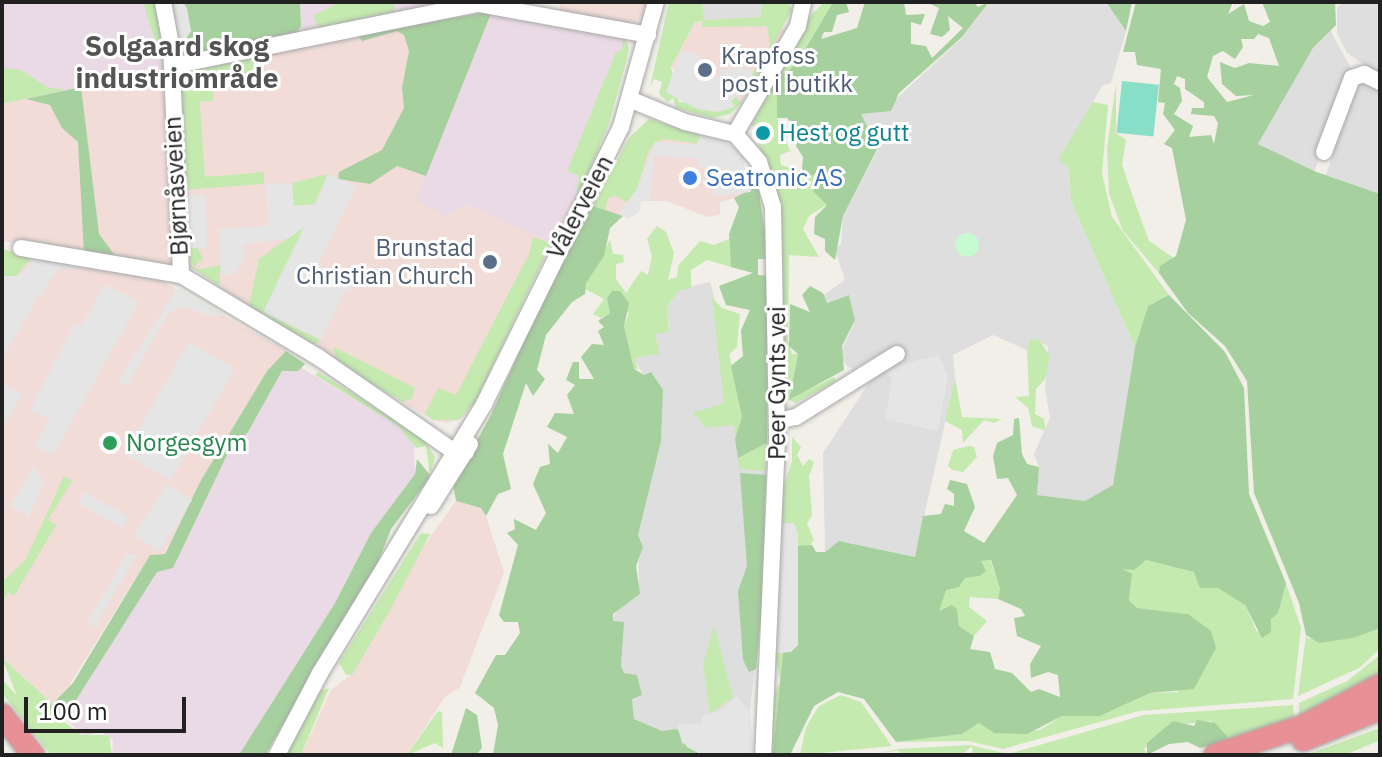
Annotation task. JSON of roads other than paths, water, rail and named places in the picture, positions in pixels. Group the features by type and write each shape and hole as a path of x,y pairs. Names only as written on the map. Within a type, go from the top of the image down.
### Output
{"highway":[{"path":"1215,755 1303,726 1380,685"},
{"path":"1320,734 1380,709"},
{"path":"2,715 33,755"},
{"path":"1245,755 1380,721"}],"street":[{"name":"Bjørnåsveien","path":"163,2 172,66 181,275"},
{"name":"Vålerveien","path":"277,755 320,673 460,448 484,404 523,317 601,171 629,99 656,2"},
{"path":"629,99 697,126 735,134 798,26 803,2"},
{"path":"172,66 478,4 648,35"},
{"path":"1324,152 1352,78 1364,74 1380,82"},
{"name":"Peer Gynts vei","path":"735,134 759,162 775,221 777,421 763,755"},
{"path":"21,248 181,275 460,448"},
{"path":"777,421 796,417 897,354"}],"place":[{"name":"Krapfoss post i butikk","path":"705,70"},
{"name":"Hest og gutt","path":"763,133"},
{"name":"Seatronic AS","path":"690,178"},
{"name":"Brunstad Christian Church","path":"490,262"},
{"name":"Norgesgym","path":"110,443"}],"district":[{"name":"Solgaard skog industriområde","path":"177,62"}]}
